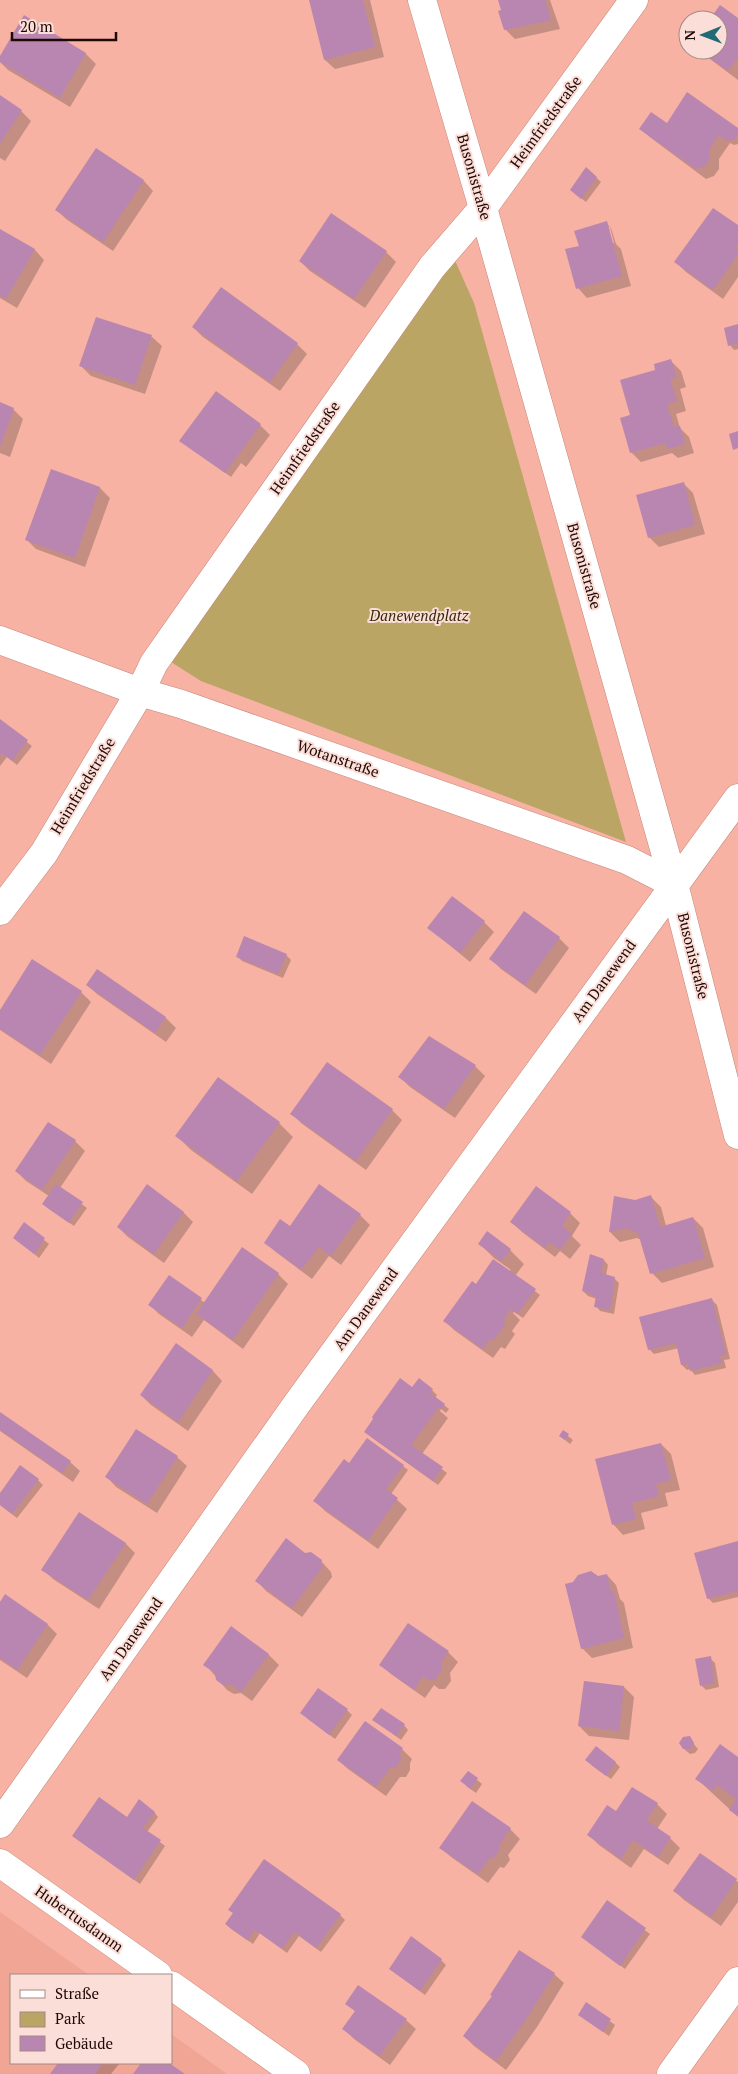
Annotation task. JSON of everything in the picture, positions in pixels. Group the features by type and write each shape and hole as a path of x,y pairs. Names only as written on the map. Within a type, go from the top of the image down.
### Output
{"street":[{"name":"Busonistraße","path":"422,0 483,208 674,884 738,1135"},
{"name":"Heimfriedstraße","path":"0,911 44,853 140,692 154,663 427,275 483,208 634,0"},
{"name":"Wotanstraße","path":"0,640 140,692 199,710 627,860 674,884"},
{"name":"Am Danewend","path":"0,1824 290,1413 738,798"},
{"name":"Hubertusdamm","path":"0,1863 157,1974"},
{"path":"671,2074 738,1981"},
{"path":"172,1986 296,2074"}],"shaded area":[{"path":"0,1912 88,1974 10,1974 10,2064 172,2064 172,2035 227,2074 0,2074"}],"green space":[{"name":"Danewendplatz","path":"453,256 474,303 626,842 201,681 171,662"}],"building":[{"path":"309,0 363,0 375,47 324,60"},
{"path":"498,0 545,0 551,20 504,30 498,11 501,10"},
{"path":"720,5 727,10 716,10"},
{"path":"728,11 738,18 738,57 728,71 712,60 728,60"},
{"path":"24,15 86,53 60,98 0,62 0,56"},
{"path":"687,92 738,128 738,134 735,139 728,141 718,135 710,149 710,159 704,167 696,169 639,129 651,112 667,123"},
{"path":"0,95 22,110 0,144"},
{"path":"96,148 144,180 103,242 55,210"},
{"path":"586,167 597,177 581,199 570,190"},
{"path":"713,208 738,225 738,244 735,248 738,254 713,290 674,262"},
{"path":"331,213 387,251 354,299 299,261"},
{"path":"607,221 622,276 576,289 565,249 579,246 574,231"},
{"path":"0,229 35,249 6,299 0,295"},
{"path":"221,287 298,343 270,382 192,327"},
{"path":"96,317 152,335 135,385 79,366"},
{"path":"738,324 738,343 728,346 724,328"},
{"path":"671,359 677,377 670,379 677,401 667,404 674,427 680,426 685,444 667,449 665,443 630,453 620,418 630,415 620,380 655,370 654,364"},
{"path":"216,391 261,424 225,473 179,441"},
{"path":"0,402 14,408 0,447"},
{"path":"738,431 738,448 733,450 729,434"},
{"path":"51,469 100,487 75,558 25,540"},
{"path":"684,482 695,525 648,538 636,495"},
{"path":"0,719 28,740 12,761 2,753 0,756"},
{"path":"452,896 485,921 460,953 427,928"},
{"path":"524,911 560,937 525,985 489,959"},
{"path":"244,936 287,954 278,974 236,957"},
{"path":"32,959 82,991 40,1055 0,1029 0,1010"},
{"path":"97,969 166,1017 155,1033 86,985"},
{"path":"429,1036 476,1065 444,1109 398,1077"},
{"path":"327,1062 393,1109 356,1161 290,1114"},
{"path":"218,1077 280,1122 237,1181 175,1136"},
{"path":"48,1122 76,1140 42,1190 15,1171"},
{"path":"56,1184 83,1202 69,1223 42,1204"},
{"path":"147,1184 184,1212 154,1254 117,1227"},
{"path":"319,1184 361,1214 331,1256 319,1247 301,1270 264,1243 280,1219 290,1226"},
{"path":"536,1186 571,1212 562,1226 572,1234 560,1250 549,1242 545,1248 510,1222"},
{"path":"651,1195 660,1227 693,1217 705,1258 650,1274 638,1233 626,1228 609,1232 614,1196 635,1200"},
{"path":"24,1222 45,1238 34,1254 13,1238"},
{"path":"487,1231 511,1249 502,1261 478,1244"},
{"path":"242,1247 279,1273 233,1340 196,1314"},
{"path":"590,1254 604,1259 601,1273 615,1277 610,1310 594,1307 596,1296 582,1291"},
{"path":"493,1259 536,1289 517,1314 511,1309 503,1321 506,1323 494,1340 491,1338 483,1349 443,1321 472,1281 476,1284"},
{"path":"169,1275 202,1298 182,1328 148,1305"},
{"path":"712,1298 726,1354 720,1356 722,1363 690,1371 688,1364 681,1365 676,1343 648,1350 639,1317"},
{"path":"176,1343 213,1370 178,1422 140,1395"},
{"path":"400,1378 412,1387 419,1378 433,1389 430,1393 445,1404 441,1409 439,1407 411,1445 443,1467 433,1481 364,1432 373,1419 372,1417"},
{"path":"0,1412 71,1461 62,1473 0,1430"},
{"path":"136,1429 178,1456 147,1504 105,1477"},
{"path":"563,1430 569,1434 565,1440 559,1436"},
{"path":"367,1438 404,1465 386,1489 398,1498 368,1540 313,1501 344,1459 349,1463"},
{"path":"661,1443 671,1480 656,1484 659,1496 632,1503 636,1519 612,1525 595,1459"},
{"path":"20,1465 39,1479 12,1514 0,1505 0,1493"},
{"path":"79,1512 126,1543 88,1600 41,1570"},
{"path":"286,1538 305,1553 311,1552 322,1560 321,1565 323,1566 292,1608 255,1581"},
{"path":"738,1541 738,1591 707,1599 694,1553"},
{"path":"591,1571 598,1576 607,1574 611,1592 614,1591 624,1638 581,1649 565,1584 573,1582 578,1575"},
{"path":"5,1594 48,1624 17,1670 0,1658 0,1602"},
{"path":"408,1623 449,1651 441,1662 441,1671 435,1680 428,1680 423,1676 414,1690 379,1665"},
{"path":"231,1626 269,1654 241,1692 230,1684 223,1685 216,1680 215,1673 203,1665"},
{"path":"711,1656 714,1683 700,1686 695,1659"},
{"path":"584,1681 624,1686 619,1731 578,1726"},
{"path":"318,1688 348,1709 329,1735 300,1713"},
{"path":"381,1708 405,1724 396,1736 372,1720"},
{"path":"365,1721 403,1748 400,1752 401,1760 396,1767 390,1768 376,1787 337,1760"},
{"path":"690,1736 694,1743 690,1749 683,1749 679,1743 683,1737"},
{"path":"720,1744 738,1757 738,1816 729,1810 736,1799 717,1785 713,1791 695,1779"},
{"path":"596,1746 616,1762 606,1776 585,1760"},
{"path":"468,1771 478,1778 471,1789 460,1781"},
{"path":"632,1787 658,1803 646,1820 671,1837 658,1857 633,1840 621,1859 587,1835 607,1805 616,1811"},
{"path":"99,1797 127,1817 139,1799 155,1812 143,1828 161,1840 134,1880 72,1836"},
{"path":"472,1801 511,1828 499,1845 500,1849 494,1858 490,1858 478,1874 439,1848"},
{"path":"700,1853 737,1879 711,1917 673,1891"},
{"path":"264,1859 341,1914 316,1948 294,1932 282,1949 255,1930 247,1940 225,1924 233,1913 228,1910"},
{"path":"607,1900 646,1928 620,1966 581,1937"},
{"path":"411,1936 442,1959 420,1991 389,1969"},
{"path":"519,1950 555,1973 527,2018 496,2061 463,2036 492,1996 490,1995"},
{"path":"358,1985 407,2019 379,2056 342,2029 355,2011 345,2004"},
{"path":"586,2002 611,2019 603,2032 578,2015"},
{"path":"57,2064 102,2064 95,2074 50,2074"},
{"path":"140,2064 170,2064 185,2074 133,2074"}]}
